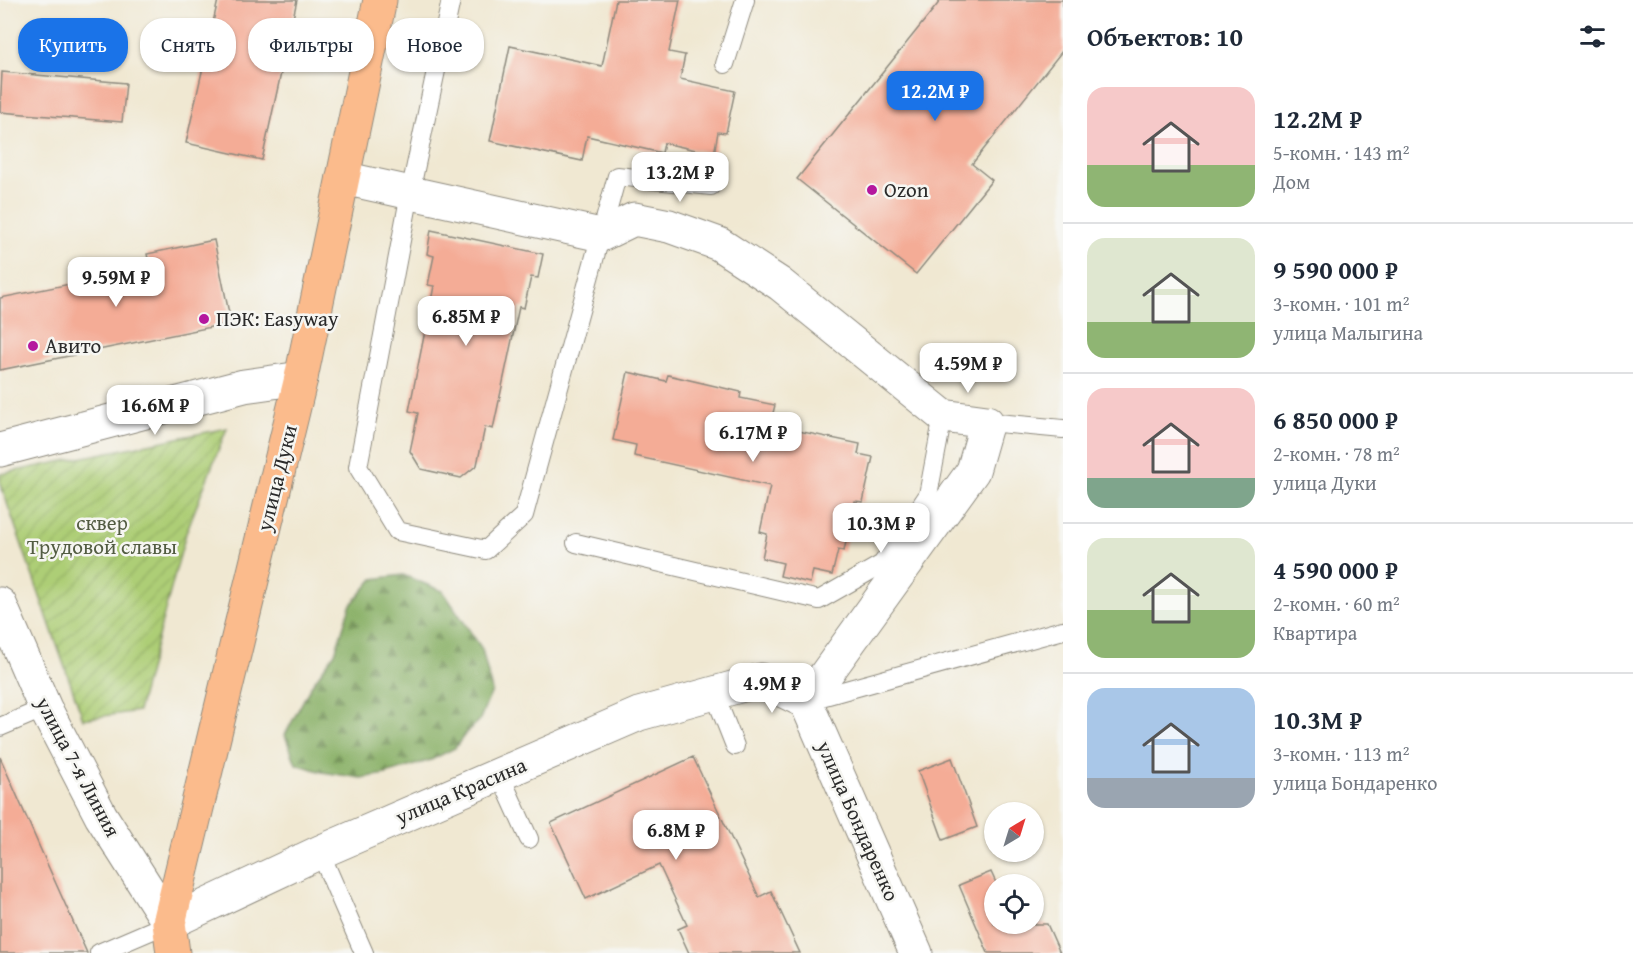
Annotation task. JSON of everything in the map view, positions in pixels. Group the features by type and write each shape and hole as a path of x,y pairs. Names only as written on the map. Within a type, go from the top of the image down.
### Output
{"main road":[{"name":"улица Дуки","path":"171,938 301,378 380,0"}],"street":[{"path":"343,178 601,235 634,219 669,226 719,244 780,285 943,416 987,422 973,471 806,702"},
{"path":"0,450 244,386 301,378"},
{"name":"улица 7-я Линия","path":"0,604 45,708 101,816 171,938"},
{"name":"улица Красина","path":"171,938 320,852 427,812 500,775 639,714 761,680 806,702"},
{"name":"улица Бондаренко","path":"806,702 916,953"}],"lane":[{"path":"451,0 410,193 358,467 397,531 486,550 524,515 617,176 711,186"},
{"path":"725,64 745,0"},
{"path":"576,543 819,600 882,564 928,495 943,416"},
{"path":"987,422 1063,429"},
{"path":"806,702 1063,630"},
{"path":"714,693 735,746"},
{"path":"0,727 45,708"},
{"path":"500,775 529,839"},
{"path":"320,852 364,953"},
{"path":"99,953 171,938"}],"green space":[{"name":"сквер Трудовой славы","path":"227,428 186,533 138,711 83,719 0,483 0,474"},
{"path":"403,575 443,591 482,649 492,691 479,721 455,748 431,760 386,774 361,778 322,772 296,764 285,735 311,686 335,653 350,606 373,579"}],"building":[{"path":"218,0 297,0 293,18 248,18 248,72 281,72 262,160 186,143 202,72 236,72 236,18 214,18"},
{"path":"616,0 680,0 669,52 685,55 680,79 735,91 726,133 718,132 714,154 664,143 662,153 587,136 582,161 490,141 510,46 602,66"},
{"path":"941,0 1063,0 1063,50 972,164 992,180 916,274 797,179"},
{"path":"2,72 126,83 122,122 0,112"},
{"path":"431,230 543,254 538,278 531,277 524,308 519,307 493,429 485,427 477,465 461,478 421,469 410,451 418,413 409,411 434,286 428,285 434,256 427,254"},
{"path":"214,240 231,323 0,370 0,298 150,268 147,254"},
{"path":"628,372 666,381 668,375 741,392 740,398 775,405 770,425 860,444 858,454 873,457 863,502 855,501 844,551 838,550 832,575 813,571 810,583 780,576 783,563 762,558 767,534 760,532 770,486 634,456 636,445 613,440"},
{"path":"0,757 40,848 87,953 0,953"},
{"path":"693,757 759,897 771,891 800,953 689,953 678,929 687,925 659,865 586,899 551,823"},
{"path":"952,758 977,827 943,840 918,771"},
{"path":"984,875 984,934 1044,934 1044,924 1047,924 1060,953 988,953 959,885"}],"place":[{"name":"Ozon","path":"872,190"},
{"name":"ПЭК: Easyway","path":"204,319"},
{"name":"Авито","path":"33,346"}]}
